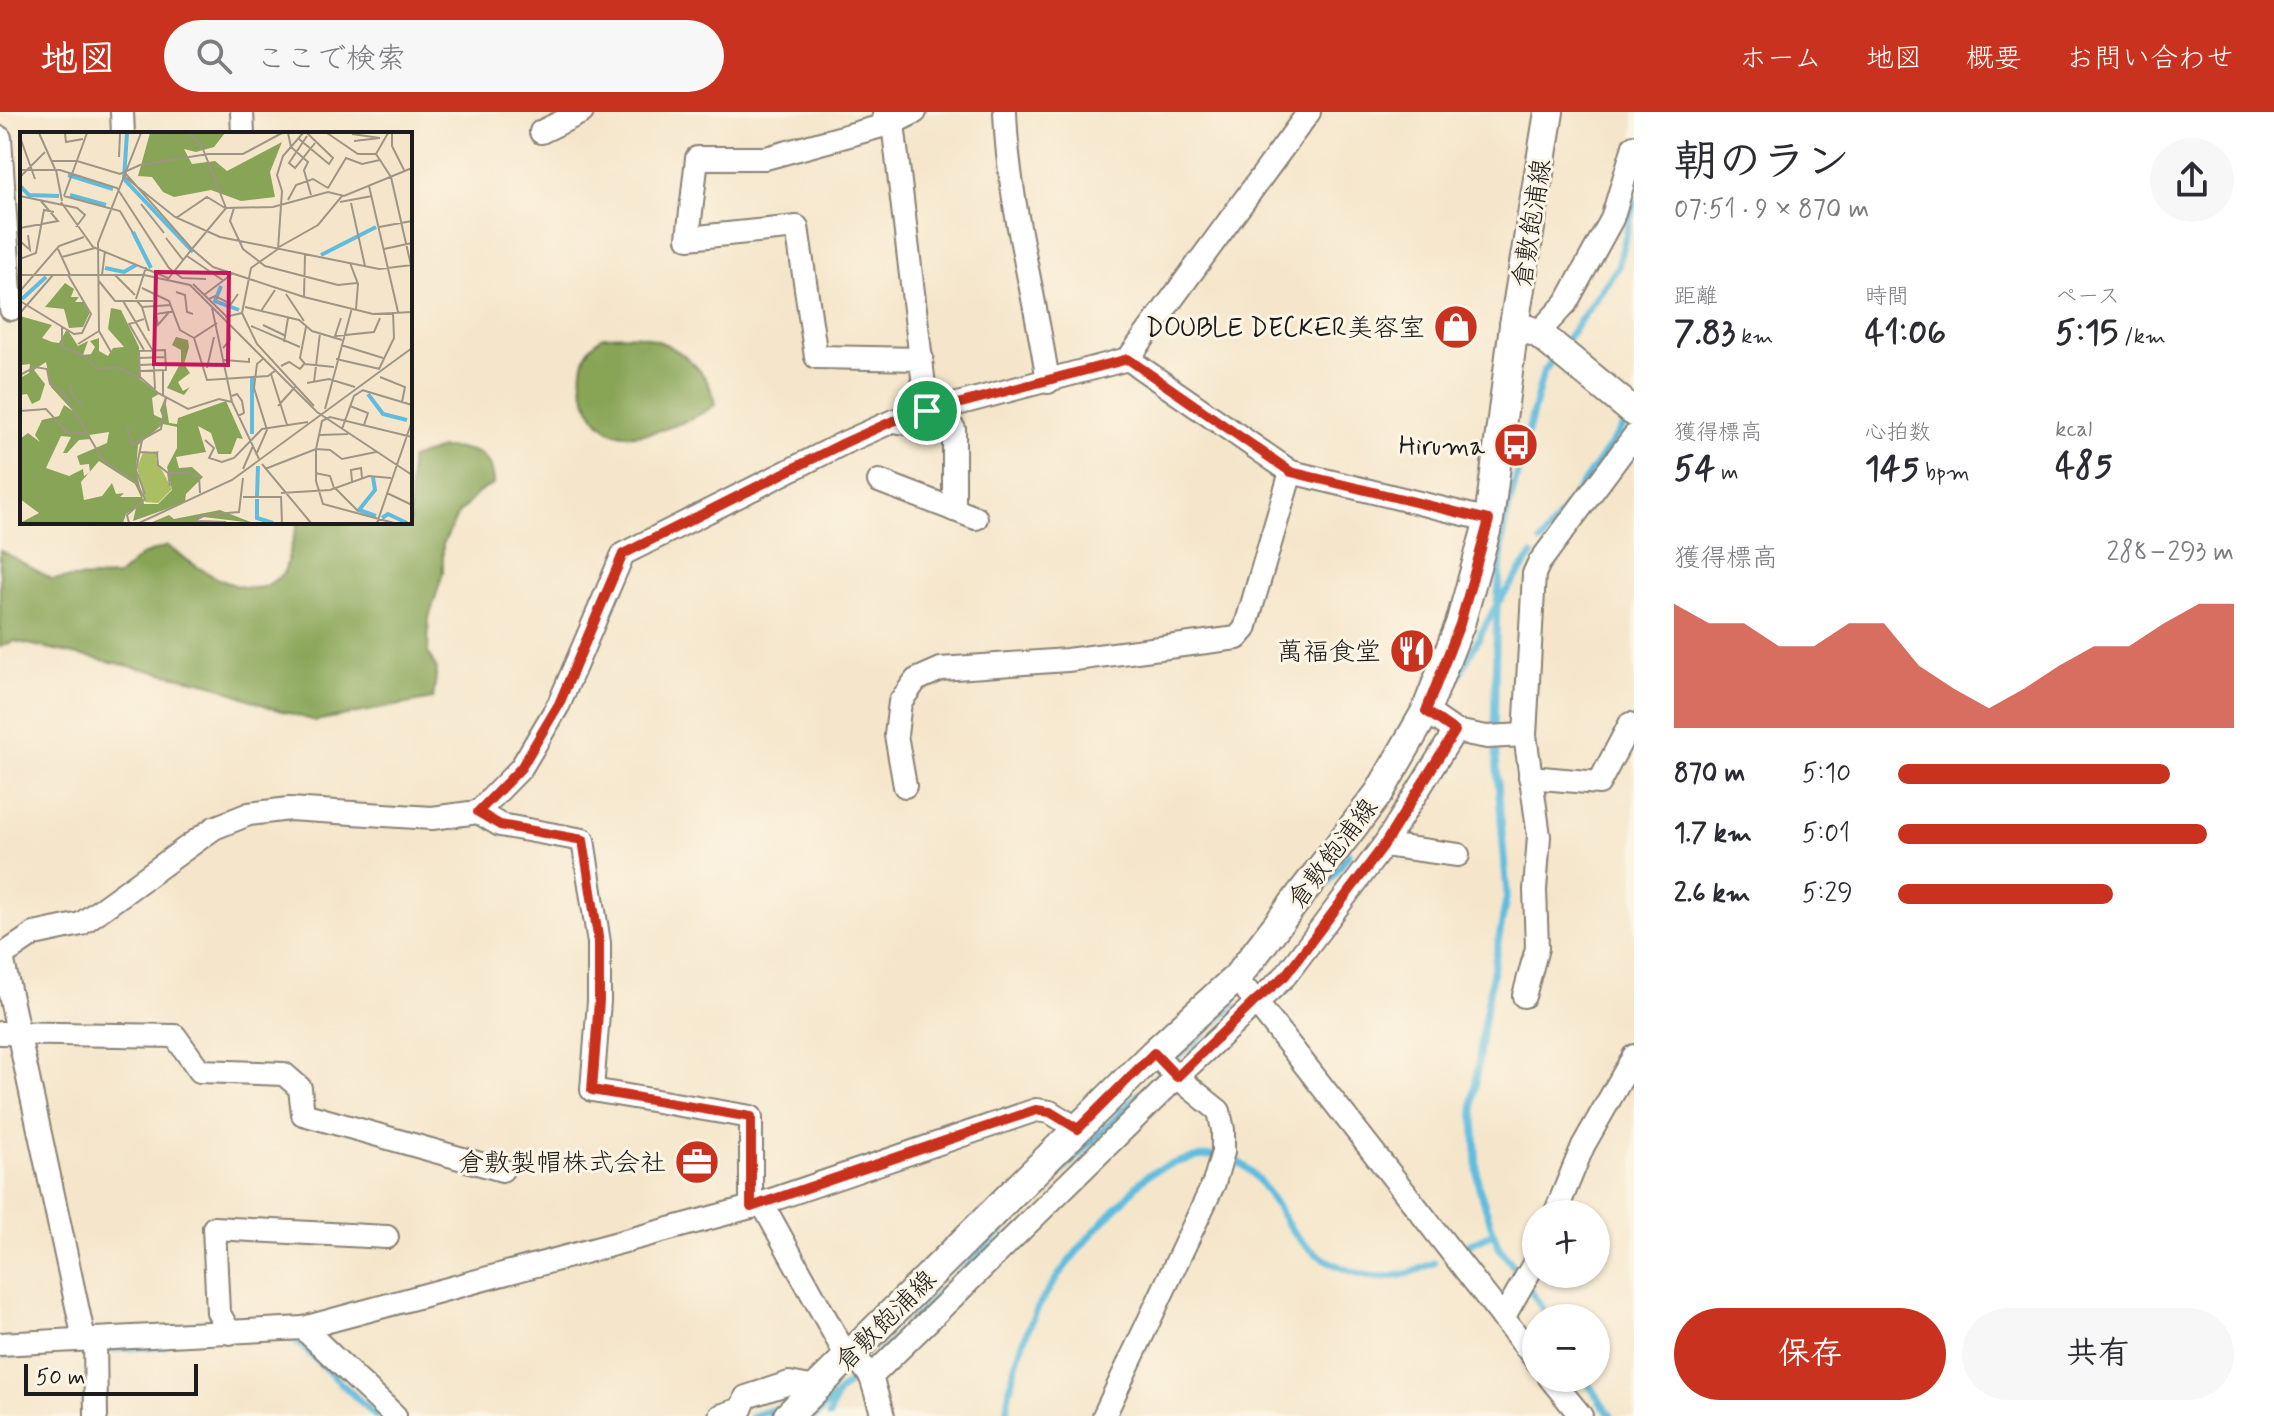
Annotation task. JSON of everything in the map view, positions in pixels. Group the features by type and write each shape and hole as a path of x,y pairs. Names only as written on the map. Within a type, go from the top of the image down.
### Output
{"main road":[{"name":"倉敷飽浦線","path":"788,1416 816,1388 859,1364 1078,1129 1166,1066 1379,793 1426,711 1460,624 1489,520 1534,333 1549,112"},
{"path":"1534,333 1634,412"}],"street":[{"path":"122,112 123,132"},
{"path":"242,112 243,132"},
{"path":"541,132 582,112"},
{"path":"915,112 766,158 697,158 688,238 797,227 816,357 922,359"},
{"path":"1005,112 1007,159 1040,325 1048,382"},
{"path":"478,812 521,768 559,704 623,554 893,421 1128,359 1309,112"},
{"path":"888,118 927,411"},
{"path":"0,138 11,309"},
{"path":"1534,333 1566,303 1612,219 1634,146"},
{"path":"1128,359 1291,472 1489,520"},
{"path":"893,421 954,429 954,510"},
{"path":"1524,996 1537,948 1535,890 1539,836 1530,777 1519,735 1534,574 1539,563 1634,436"},
{"path":"905,786 896,735 900,702 916,680 941,669 1067,660 1237,638 1245,629 1291,472"},
{"path":"879,481 976,518"},
{"path":"1426,711 1455,731 1487,737 1519,735"},
{"path":"1530,777 1599,783 1630,724 1634,726"},
{"path":"859,1364 1166,1066 1285,976 1384,845 1455,731"},
{"path":"96,1416 89,1340 9,1034 1,957 34,934 81,924 214,828 249,814 289,809 432,818 478,812 500,825 583,840 599,943 599,1001 592,1090 751,1117 757,1205 859,1364 883,1416"},
{"path":"1384,845 1458,855"},
{"path":"1237,977 1522,1342"},
{"path":"9,1034 175,1036 200,1071 284,1074 300,1088 303,1114 502,1170"},
{"path":"1561,1200 1583,1146 1634,1056"},
{"path":"1104,1416 1182,1254 1214,1183 1222,1156 1223,1130 1219,1111 1166,1066"},
{"path":"0,1344 303,1328 757,1205 1036,1110 1050,1112 1078,1129"},
{"path":"230,1333 218,1312 214,1228 387,1237"},
{"path":"1503,1318 1522,1286"},
{"path":"303,1328 395,1416"},
{"path":"720,1416 741,1409 746,1397 789,1383 816,1388"},
{"path":"1561,1392 1581,1416"}],"green space":[{"path":"603,336 641,336 678,351 706,380 715,405 681,423 639,435 616,433 607,428 592,413 582,381 585,356"},
{"path":"441,448 470,450 484,458 492,473 493,485 480,491 458,514 443,544 443,573 429,618 428,653 437,669 433,699 315,721 266,706 212,684 14,641 0,647 0,550 52,579 118,576 142,555 167,546 225,582 251,588 263,587 284,573 297,524 412,524 412,458"}],"waterway":[{"path":"1562,346 1618,267 1634,202"},
{"path":"1521,1276 1498,1246 1478,1184 1473,1101 1507,894 1494,732 1497,604 1504,526 1543,373 1555,356"},
{"path":"1541,542 1625,424"},
{"path":"1445,701 1497,604 1532,555"},
{"path":"1259,973 1349,854"},
{"path":"815,1416 1175,1059 1236,1005"},
{"path":"1006,1416 1022,1344 1048,1292 1099,1225 1145,1178 1165,1167 1188,1159 1211,1156 1230,1158 1240,1163 1257,1178 1299,1239 1325,1259 1357,1273 1390,1277 1434,1263"},
{"path":"1468,1245 1493,1233"},
{"path":"1529,1288 1539,1304"},
{"path":"285,1339 294,1339 376,1416"},
{"path":"100,1350 165,1346"},
{"path":"0,1355 26,1353"},
{"path":"1594,1392 1611,1416"},
{"path":"829,1416 836,1397"},
{"path":"752,1416 775,1409"}],"place":[{"name":"DOUBLE DECKER美容室","path":"1456,327"},
{"name":"Hiruma","path":"1516,445"},
{"name":"萬福食堂","path":"1412,651"},
{"name":"倉敷製帽株式会社","path":"697,1162"}],"route":[{"path":"1128,359 1291,472 1489,520 1460,624 1426,711 1455,731 1384,845 1285,976 1177,1077 1154,1053 1078,1129 1050,1112 1036,1110 751,1207 751,1117 592,1090 599,1001 599,943 583,840 500,825 478,812 521,768 559,704 623,554 844,443 893,421 927,411 1128,359"}]}
